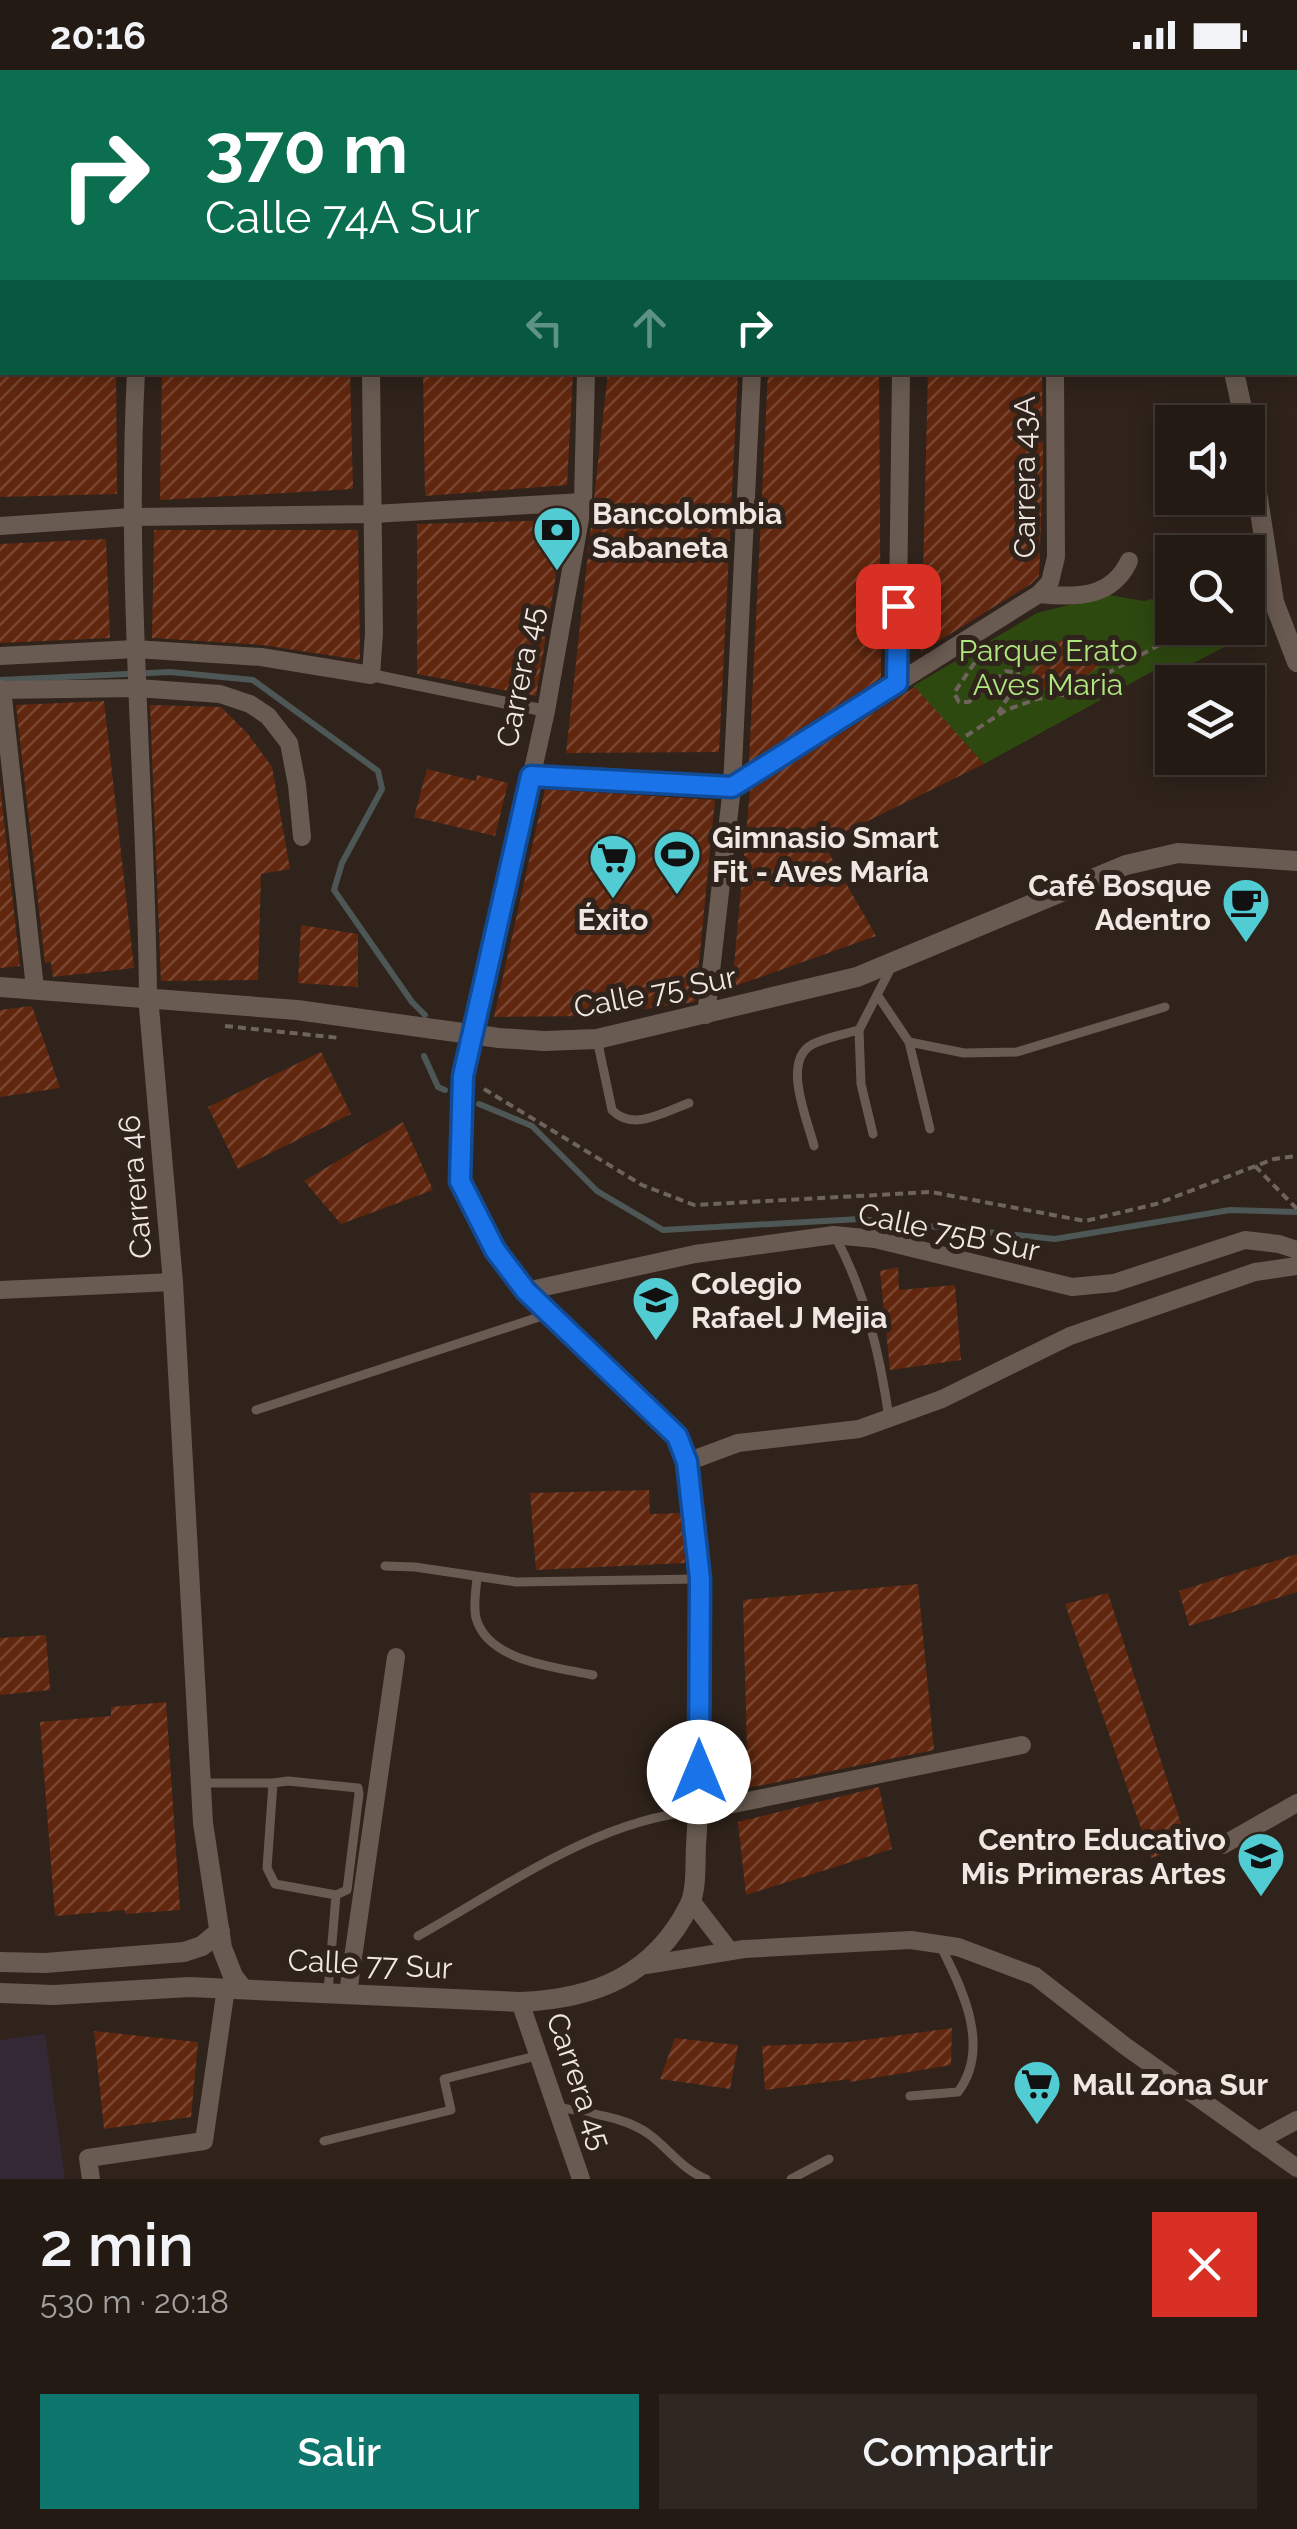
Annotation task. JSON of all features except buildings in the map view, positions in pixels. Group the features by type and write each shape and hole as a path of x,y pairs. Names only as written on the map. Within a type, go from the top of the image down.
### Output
{"street":[{"name":"Carrera 46","path":"136,375 131,517 147,879 148,996 173,1282 204,1823 220,1931 235,1989"},
{"path":"371,375 371,674"},
{"name":"Carrera 45","path":"586,375 582,502 546,711 463,1076 460,1181 495,1250 526,1291 677,1436 687,1462 700,1579 699,1811 692,1902 666,1944 646,1965"},
{"path":"706,1016 732,787 752,375"},
{"path":"897,683 901,375"},
{"name":"Carrera 43A","path":"1044,588 1056,557 1055,375"},
{"path":"1235,375 1241,405"},
{"path":"0,526 131,517 373,514 582,502"},
{"path":"1261,515 1274,602 1297,662"},
{"path":"531,776 732,787 1044,588 1086,595 1107,588 1121,577 1129,561"},
{"path":"0,656 261,658 371,674 546,711"},
{"path":"35,988 1,690 136,684 220,694 250,704 268,716 289,743 298,785 302,837"},
{"name":"Calle 75 Sur","path":"0,987 297,1010 544,1041 597,1039 706,1016 857,976 1126,864 1178,853 1297,861"},
{"name":"Calle 75B Sur","path":"526,1291 695,1254 834,1236 874,1239 1072,1287 1114,1283 1245,1240 1297,1250"},
{"path":"687,1462 738,1443 859,1429 942,1398 1070,1336 1255,1272 1297,1266"},
{"path":"0,1290 173,1282"},
{"path":"338,1992 396,1657"},
{"path":"699,1811 1022,1745"},
{"path":"1223,1845 1297,1804"},
{"path":"692,1902 729,1950"},
{"path":"0,1962 46,1963 184,1952 202,1946 220,1931"},
{"name":"Calle 77 Sur","path":"0,1992 54,1995 189,1987 520,2002 558,2000 598,1988 646,1965 729,1950 911,1940 958,1948 1035,1976 1125,2046 1297,2168"},
{"path":"184,1952 200,1962 201,1968 189,1987"},
{"path":"91,2179 88,2158 204,2141 235,1989"},
{"name":"Carrera 45","path":"520,2002 581,2179"},
{"path":"1258,2141 1297,2120"}],"lane":[{"path":"873,1134 861,1084 859,1030 894,962"},
{"path":"878,996 908,1042 930,1129"},
{"path":"908,1042 964,1053 1017,1052 1165,1006"},
{"path":"814,1146 795,1071 800,1054 812,1044 859,1030"},
{"path":"597,1039 612,1110 620,1118 632,1122 689,1104"},
{"path":"834,1236 856,1276 870,1319 889,1418"},
{"path":"256,1410 550,1314"},
{"path":"385,1566 415,1566 516,1582 700,1579"},
{"path":"477,1578 476,1616 484,1634 502,1650 594,1675"},
{"path":"201,1782 288,1781 358,1788 347,1890 336,1896 275,1884 267,1868 273,1783"},
{"path":"418,1936 597,1840 642,1820 699,1811"},
{"path":"336,1896 338,1992"},
{"path":"910,2096 958,2092 968,2078 974,2053 968,2011 939,1944"},
{"path":"324,2141 451,2110 444,2078 540,2055"},
{"path":"559,2107 626,2122 648,2132 694,2174 706,2179"},
{"path":"791,2179 829,2159"}],"path":[{"path":"980,631 982,652 954,693 959,702 969,702 1006,672 1018,673 995,717"},
{"path":"966,736 995,717 1037,700 1068,694 1159,645"},
{"path":"209,1024 344,1038"},
{"path":"463,1076 642,1185 694,1204 931,1192 1085,1221 1156,1204 1274,1159 1297,1156"},
{"path":"1255,1166 1297,1208"}],"shaded area":[{"path":"45,2034 65,2179 0,2179 0,2040"}],"green space":[{"name":"Parque Erato Aves Maria","path":"1109,595 1144,601 1155,598 1155,645 1228,645 1190,665 1155,665 1155,670 984,764 913,686 1037,613"}],"waterway":[{"path":"0,680 170,672 253,680 378,771 382,789 342,863 334,890 425,1015"},
{"path":"424,1056 438,1087 445,1090"},
{"path":"479,1104 532,1126 597,1191 663,1230 860,1219 1055,1239 1230,1210 1297,1212"}],"place":[{"name":"Bancolombia Sabaneta","path":"557,572"},
{"name":"Gimnasio Smart Fit - Aves María","path":"677,896"},
{"name":"Éxito","path":"613,900"},
{"name":"Café Bosque Adentro","path":"1246,944"},
{"name":"Colegio Rafael J Mejia","path":"656,1342"},
{"name":"Centro Educativo Mis Primeras Artes","path":"1261,1898"},
{"name":"Mall Zona Sur","path":"1037,2126"}],"route":[{"path":"699,1772 700,1579 687,1462 677,1436 526,1291 495,1250 460,1181 463,1076 531,776 732,787 897,683 898,606"}]}
